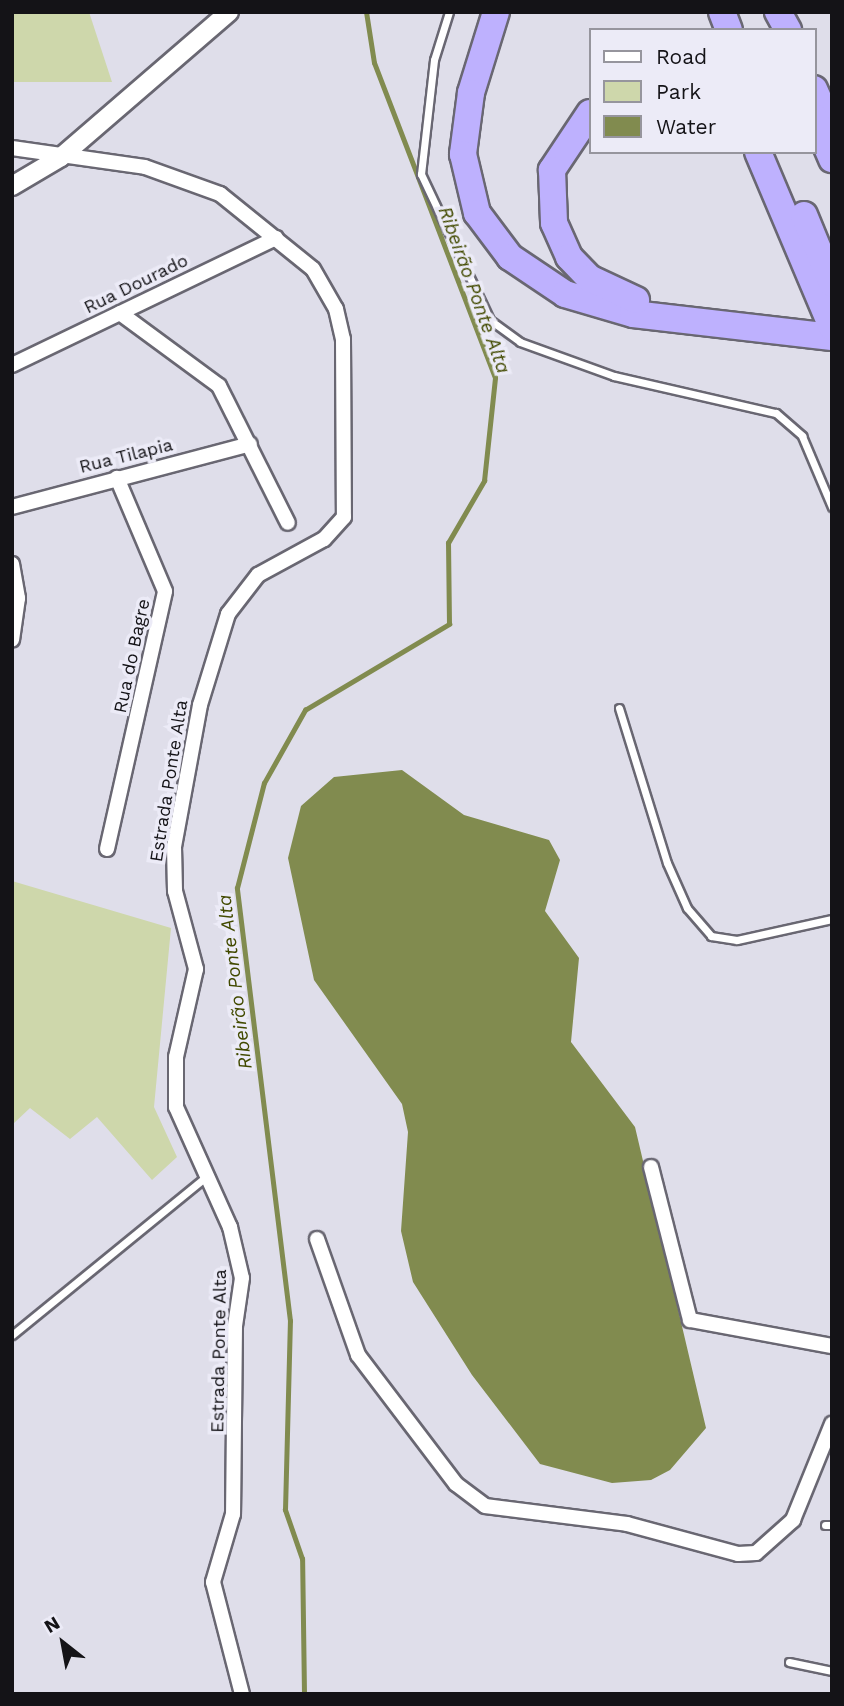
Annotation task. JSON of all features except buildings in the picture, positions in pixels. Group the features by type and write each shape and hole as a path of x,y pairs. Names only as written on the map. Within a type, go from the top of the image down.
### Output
{"highway":[{"path":"496,12 471,93 463,154 473,202 495,242 528,271 585,302 668,322 733,323"},
{"path":"778,12 787,28"},
{"path":"816,94 832,130"},
{"path":"588,116 552,170 554,223 569,257 613,292 733,323 832,337"},
{"path":"816,122 832,159"},
{"path":"759,154 832,327"},
{"path":"780,154 832,283"}],"street":[{"path":"12,186 61,157 229,12"},
{"path":"12,148 186,178 220,194 276,237"},
{"name":"Rua Dourado","path":"12,365 276,237"},
{"name":"Estrada Ponte Alta","path":"242,1694 213,1582 235,1493 235,1326 242,1278 239,1251 183,1131 174,1086 195,989 192,946 173,869 190,753 219,637 239,595 258,575 336,529 348,499 343,339 336,309 313,269 276,237"},
{"path":"120,313 211,377 250,444 288,523"},
{"name":"Rua Tilapia","path":"12,507 250,444"},
{"name":"Rua do Bagre","path":"107,849 166,591 117,478"},
{"path":"12,564 15,599 12,640"},
{"path":"651,1167 691,1320 832,1346"},
{"path":"317,1239 358,1355 456,1484 485,1506 627,1524 738,1554 756,1553 793,1520 832,1424"}],"lane":[{"path":"449,12 434,60 421,174 490,320 520,342 614,376 776,413 802,436 832,507"},
{"path":"619,708 667,863 687,908 711,936 737,940 832,919"},
{"path":"12,1335 206,1177"},
{"path":"789,1662 832,1671"}],"green space":[{"path":"12,12 89,12 112,82 12,82"},
{"path":"12,881 171,928 154,1107 177,1157 152,1180 97,1117 70,1139 30,1108 12,1125"}],"water":[{"path":"402,770 464,815 549,840 560,860 545,911 579,958 571,1042 635,1127 706,1428 670,1470 651,1480 612,1483 540,1464 472,1375 413,1282 401,1231 408,1132 402,1104 314,980 288,858 301,806 334,777"}],"waterway":[{"name":"Ribeirão Ponte Alta","path":"304,1694 302,1559 285,1510 290,1321 237,888 264,783 305,710 449,624 448,543 484,481 495,378 374,63 366,12"}]}
